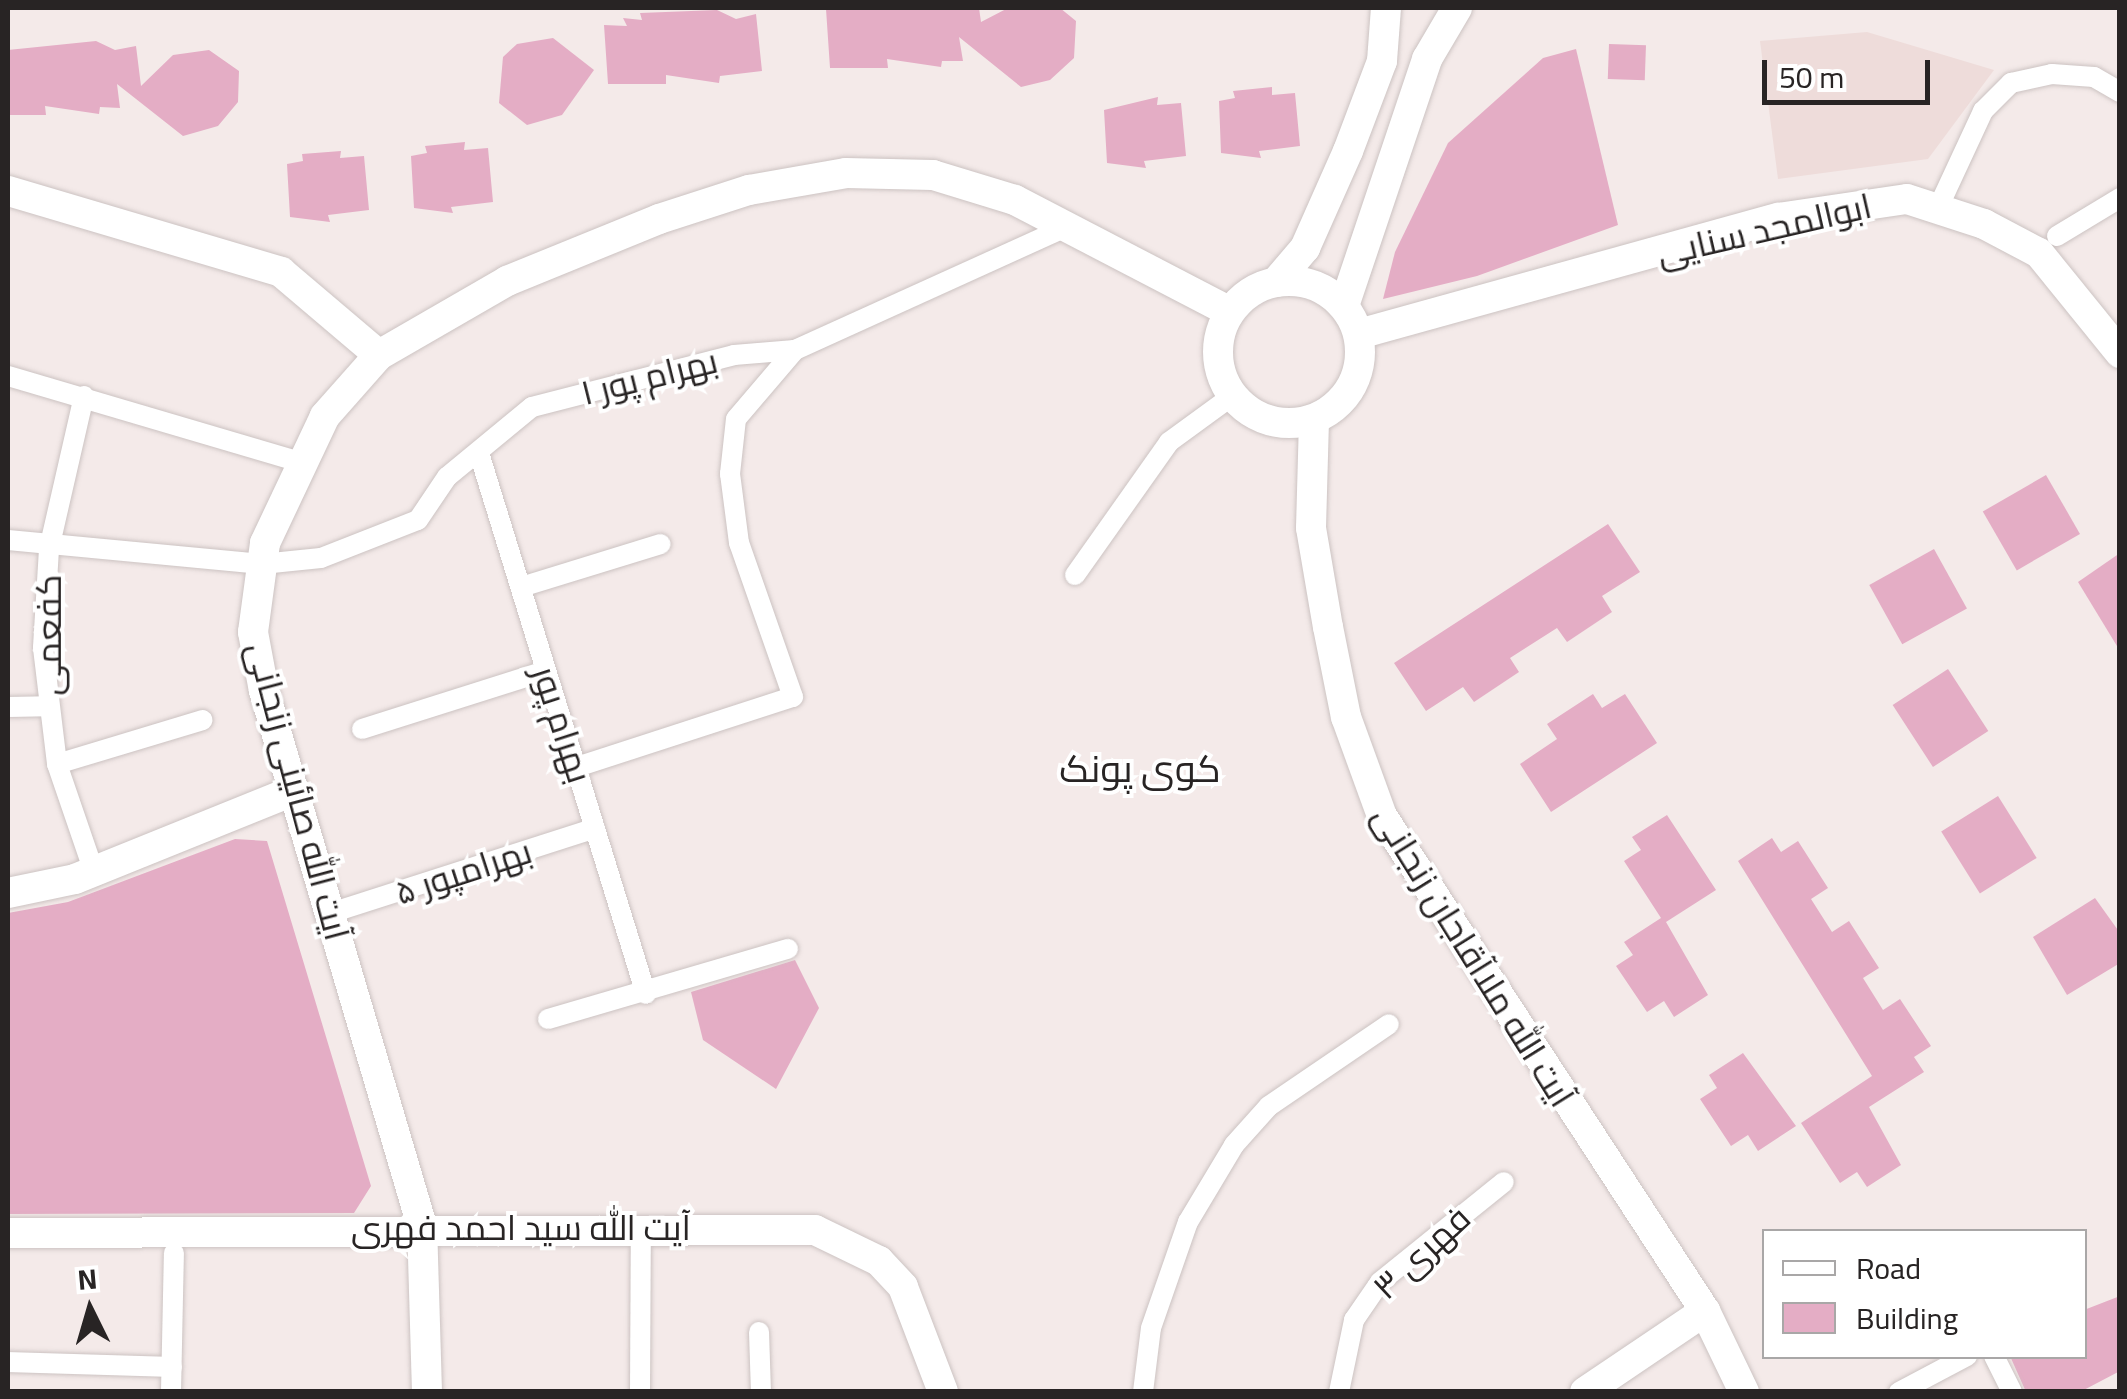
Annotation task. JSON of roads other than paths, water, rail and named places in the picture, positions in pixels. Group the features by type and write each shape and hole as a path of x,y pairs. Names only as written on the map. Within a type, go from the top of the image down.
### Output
{"main road":[{"path":"1276,282 1313,285 1344,306 1358,334 1353,386 1314,420 1270,420 1232,396 1218,346 1230,312 1276,282 1305,248 1382,61 1386,8"},
{"path":"1344,306 1426,60 1456,8"},
{"name":"آیت الله صائینی زنجانی","path":"427,1392 422,1226 254,632 262,564 297,462 379,354 507,281 750,190 846,173 933,175 1015,200 1230,312"},
{"path":"8,191 254,260 327,303 379,354"},
{"name":"ابوالمجد سنایی","path":"1358,334 1778,218 1861,201 1908,199 1938,208 2039,253 2120,353"},
{"name":"آیت الله ملاآقاجان زنجانی","path":"1314,420 1311,528 1346,718 1382,816 1705,1311 1744,1392"},
{"path":"8,893 94,872 296,790"},
{"name":"آیت الله سید احمد فهری","path":"8,1233 422,1226 780,1227 849,1242 903,1287 943,1392"},
{"path":"1585,1392 1705,1311"}],"street":[{"path":"1938,208 1983,111 2011,84 2052,74 2094,77 2119,92"},
{"path":"2057,236 2120,198"},
{"name":"بهرام پور ۱","path":"8,540 49,549 262,564 321,558 418,520 447,477 532,408 697,363 796,350 1066,227"},
{"path":"576,767 792,697 739,542 730,474 736,419 796,350"},
{"path":"8,376 297,462"},
{"name":"کفعمی","path":"84,396 49,549 46,706 57,764 94,872"},
{"path":"1075,574 1169,442 1232,396"},
{"name":"بهرام پور","path":"479,453 646,994"},
{"path":"521,587 661,544"},
{"path":"362,729 546,671"},
{"path":"8,706 46,706"},
{"path":"57,764 203,720"},
{"name":"بهرامپور ۵","path":"331,913 596,828"},
{"path":"548,1019 646,994 788,948"},
{"path":"1143,1392 1151,1328 1188,1222 1234,1145 1268,1106 1389,1024"},
{"name":"فهری ۳","path":"1339,1392 1354,1320 1380,1282 1504,1182"},
{"path":"640,1392 641,1226"},
{"path":"171,1392 174,1253"},
{"path":"759,1332 761,1392"},
{"path":"1899,1392 1962,1359"},
{"path":"1996,1359 2012,1392"},
{"path":"8,1362 172,1366"}],"district":[{"name":"کوی پونک","path":"1140,769"}]}
